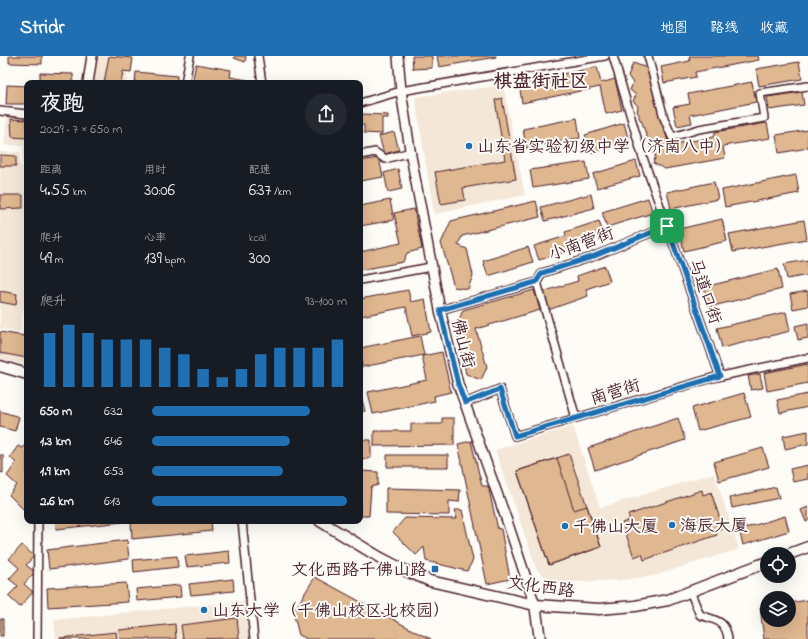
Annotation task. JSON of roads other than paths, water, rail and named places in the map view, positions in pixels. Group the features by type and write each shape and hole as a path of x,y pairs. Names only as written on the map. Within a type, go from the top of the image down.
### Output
{"main road":[{"path":"0,366 24,373"},
{"name":"文化西路","path":"325,524 379,557 430,581 534,605 598,609 668,600 760,565"},
{"path":"796,551 808,547"},
{"path":"534,605 540,639"}],"street":[{"path":"88,80 92,56"},
{"path":"186,80 190,56"},
{"path":"258,56 262,80"},
{"name":"佛山街","path":"398,56 401,91 431,267 458,384 508,524 534,605"},
{"path":"363,102 401,91 605,56"},
{"name":"马道口街","path":"613,56 642,155 720,376"},
{"path":"648,56 664,118 672,137 699,129 764,118 760,93 808,86"},
{"path":"0,111 24,114"},
{"path":"363,154 375,152 385,159 411,152"},
{"name":"小南营街","path":"440,310 536,282 542,273 592,257 667,226"},
{"path":"363,279 431,267"},
{"path":"536,282 576,418"},
{"name":"南营街","path":"465,403 500,389 515,436 720,376 808,358"},
{"path":"37,639 38,524"},
{"path":"242,524 254,639"},
{"path":"690,591 700,615 720,621 727,633 728,639"}],"place":[{"name":"山东省实验初级中学（济南八中）","path":"469,146"},
{"name":"海辰大厦","path":"672,525"},
{"name":"千佛山大厦","path":"565,526"},
{"name":"文化西路千佛山路","path":"435,569"},
{"name":"山东大学（千佛山校区北校园）","path":"204,610"}],"district":[{"name":"棋盘街社区","path":"541,80"}]}
